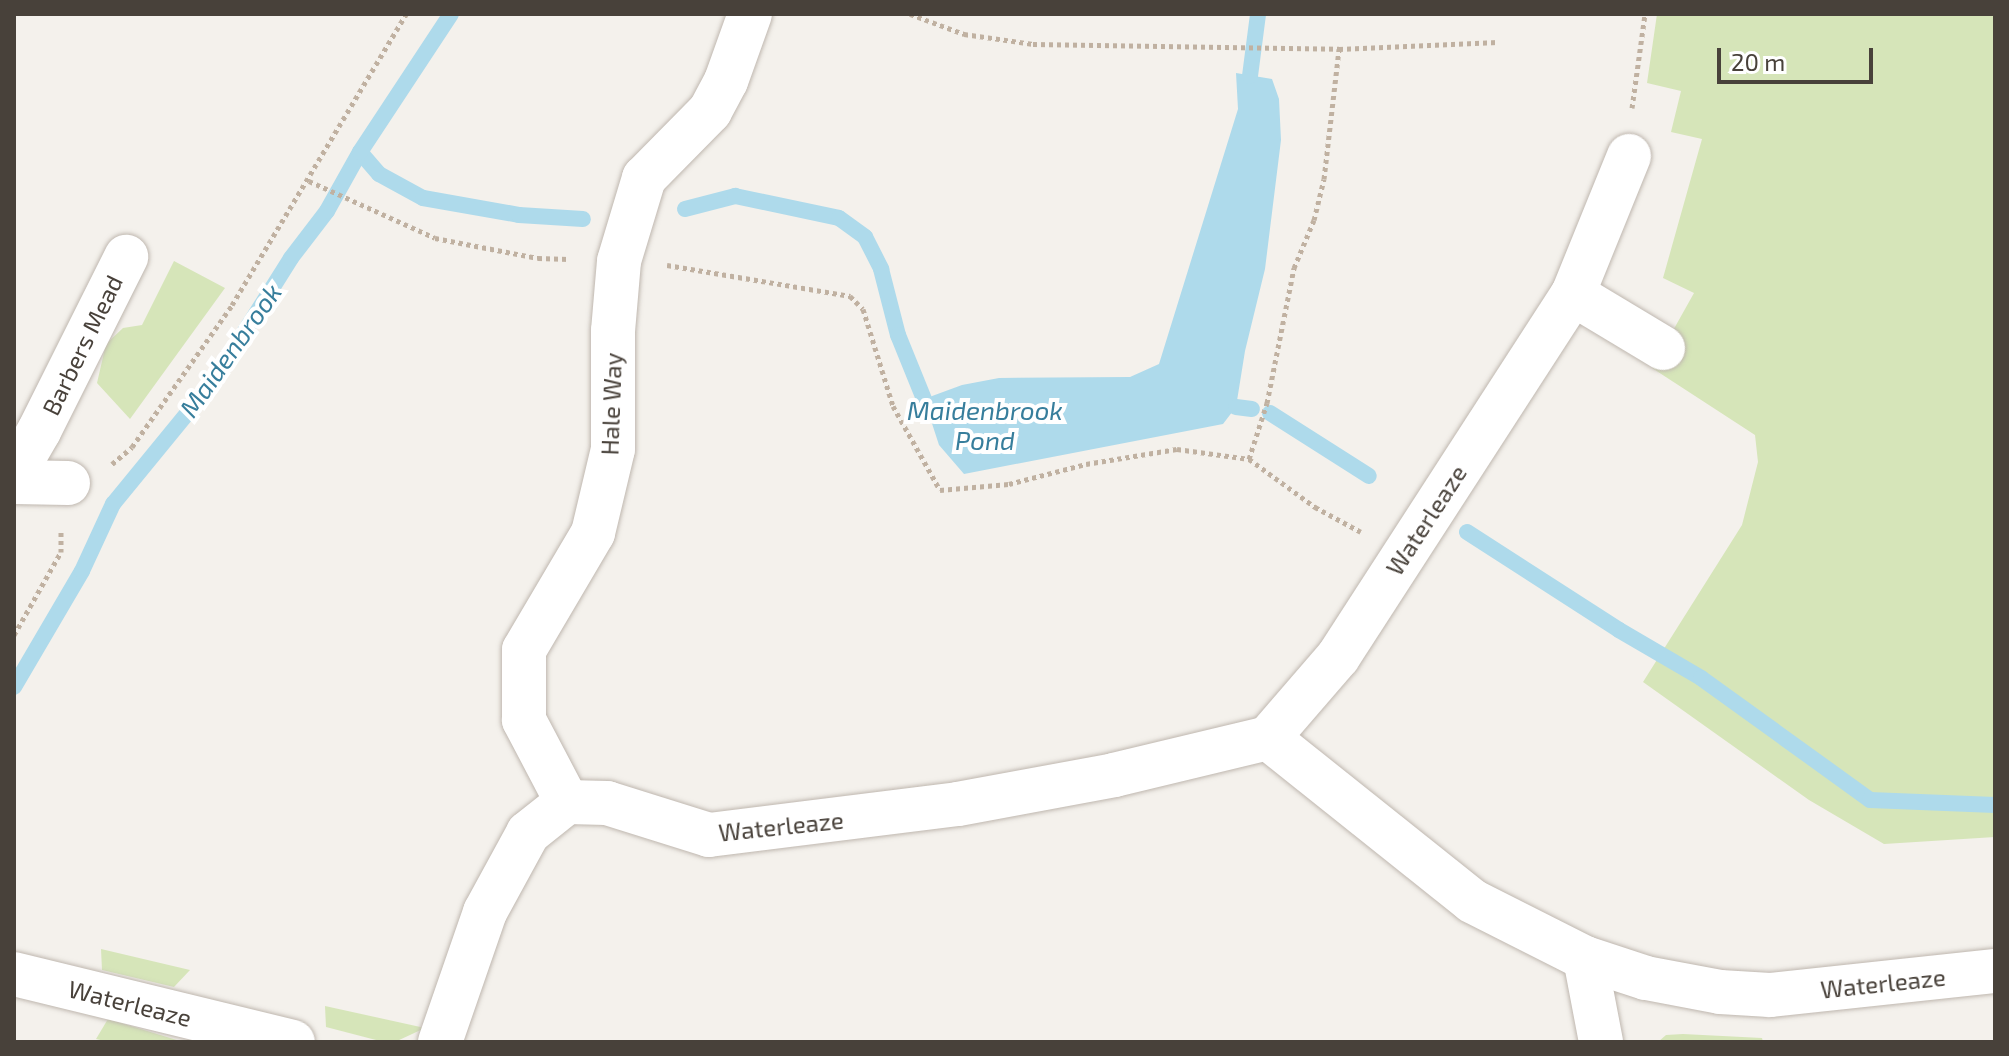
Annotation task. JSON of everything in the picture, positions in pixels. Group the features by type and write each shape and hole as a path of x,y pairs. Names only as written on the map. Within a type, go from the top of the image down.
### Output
{"street":[{"name":"Hale Way","path":"567,802 524,720 524,650 593,533 613,449 613,331 619,261 644,178 710,111 726,81 750,14"},
{"name":"Waterleaze","path":"567,802 607,803 709,835 958,804 1114,775 1268,738 1338,657 1573,294 1629,156"},
{"name":"Barbers Mead","path":"14,474 39,431 126,257"},
{"path":"1573,294 1663,348"},
{"path":"14,482 68,483"},
{"name":"Waterleaze","path":"1268,738 1472,901 1585,958 1646,978 1720,992 1770,995 1995,971"},
{"path":"440,1042 485,912 528,833 567,802"},
{"path":"1585,958 1601,1042"},
{"name":"Waterleaze","path":"14,974 293,1042"}],"path":[{"path":"14,635 61,552 63,500 68,483 106,470 132,447 232,305 309,181 406,14"},
{"path":"910,14 964,34 1033,44 1339,49 1498,42"},
{"path":"1629,156 1628,132 1645,14"},
{"path":"1249,459 1267,403 1294,268 1314,220 1324,179 1339,49"},
{"path":"309,181 435,238 538,258 653,263 850,296 863,309 893,406 940,490 1009,484 1086,464 1177,449 1249,459 1315,507 1401,557"}],"green space":[{"path":"1657,14 1995,14 1995,837 1884,844 1809,800 1643,682 1742,525 1758,462 1755,435 1652,368 1694,293 1663,278 1702,139 1671,132 1681,91 1647,83"},
{"path":"174,261 225,288 130,419 97,383 106,344 123,328 142,325"},
{"path":"101,949 190,970 174,987 102,970"},
{"path":"325,1006 425,1028 397,1041 376,1040 326,1027"},
{"path":"108,1019 181,1042 109,1042 96,1039"},
{"path":"1666,1035 1762,1038 1763,1042 1658,1042"}],"water":[{"name":"Maidenbrook Pond","path":"1236,73 1272,79 1279,99 1281,140 1265,269 1245,351 1236,407 1223,424 964,474 939,445 924,399 962,385 999,378 1130,377 1159,364 1238,109"}],"waterway":[{"name":"Maidenbrook","path":"14,687 82,571 113,504 213,382 291,258 327,211 360,152 451,14"},
{"path":"1250,76 1258,14"},
{"path":"360,152 379,174 423,198 519,215 583,219"},
{"path":"685,209 735,196 839,218 865,237 881,269 898,335 924,399"},
{"path":"1236,407 1252,409"},
{"path":"1270,413 1369,476"},
{"path":"1467,532 1619,630 1701,678 1870,800 1995,805"}]}
